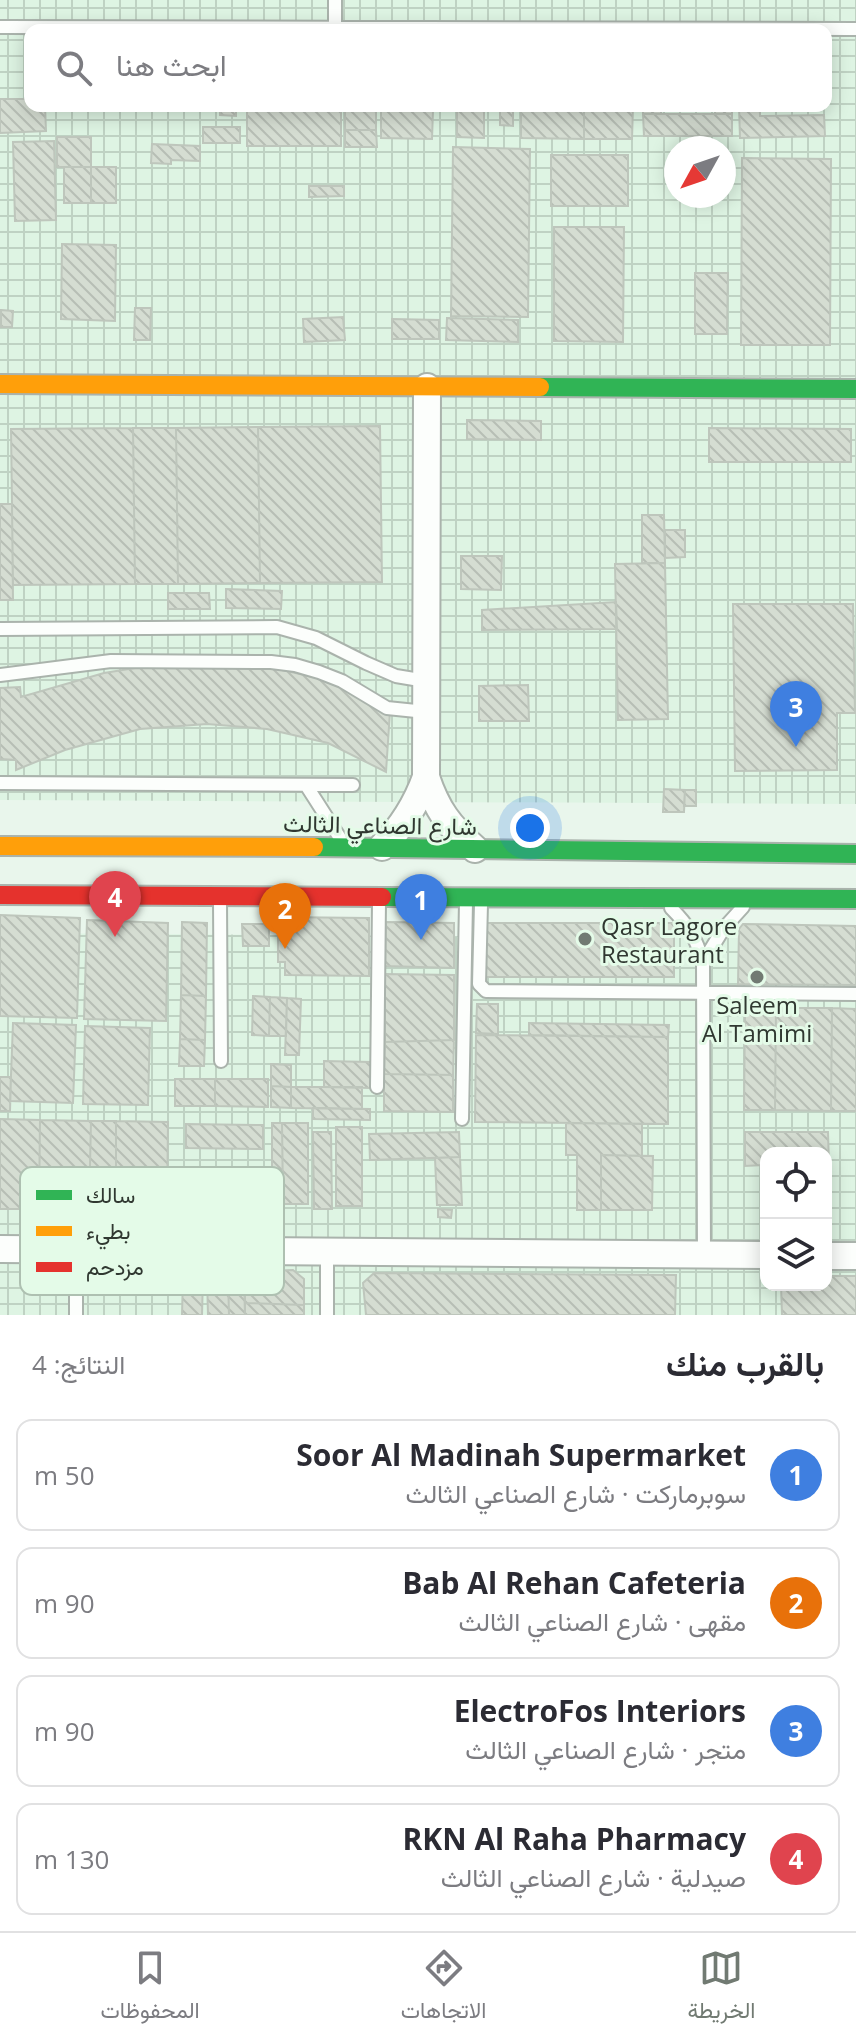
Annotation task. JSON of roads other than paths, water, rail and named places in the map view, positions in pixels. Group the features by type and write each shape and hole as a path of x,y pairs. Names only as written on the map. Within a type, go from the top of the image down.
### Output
{"main road":[{"path":"0,384 856,389"},
{"name":"شارع الصناعي الثالث","path":"0,846 382,847 474,858 856,854"},
{"path":"699,870 747,866 772,853"},
{"path":"379,897 400,880"},
{"path":"0,895 474,897 653,889 752,899 856,899"}],"street":[{"path":"427,387 426,777 444,817 474,858"},
{"path":"382,847 410,815 426,777"},
{"path":"284,1251 760,1255"},
{"path":"832,1256 856,1256"}],"lane":[{"path":"335,0 335,24"},
{"path":"0,27 24,27"},
{"path":"832,29 856,29"},
{"path":"0,629 277,627 316,638 396,676 426,681"},
{"path":"0,675 111,661 271,662 295,665 342,681 387,708 426,712"},
{"path":"0,783 353,785"},
{"path":"306,785 346,847"},
{"path":"653,889 686,923 697,942 703,962 704,1255"},
{"path":"220,896 221,1061"},
{"path":"377,1087 379,897"},
{"path":"474,897 479,981 480,988 486,991 856,994"},
{"path":"462,1119 474,897"},
{"path":"703,962 724,928 752,899"},
{"path":"327,1252 327,1315"}],"place":[{"name":"ElectroFos Interiors","path":"796,747"},
{"name":"RKN Al Raha Pharmacy","path":"115,937"},
{"name":"Qasr Lagore Restaurant","path":"585,939"},
{"name":"Soor Al Madinah Supermarket","path":"421,940"},
{"name":"Bab Al Rehan Cafeteria","path":"285,949"},
{"name":"Saleem Al Tamimi","path":"757,977"}]}
